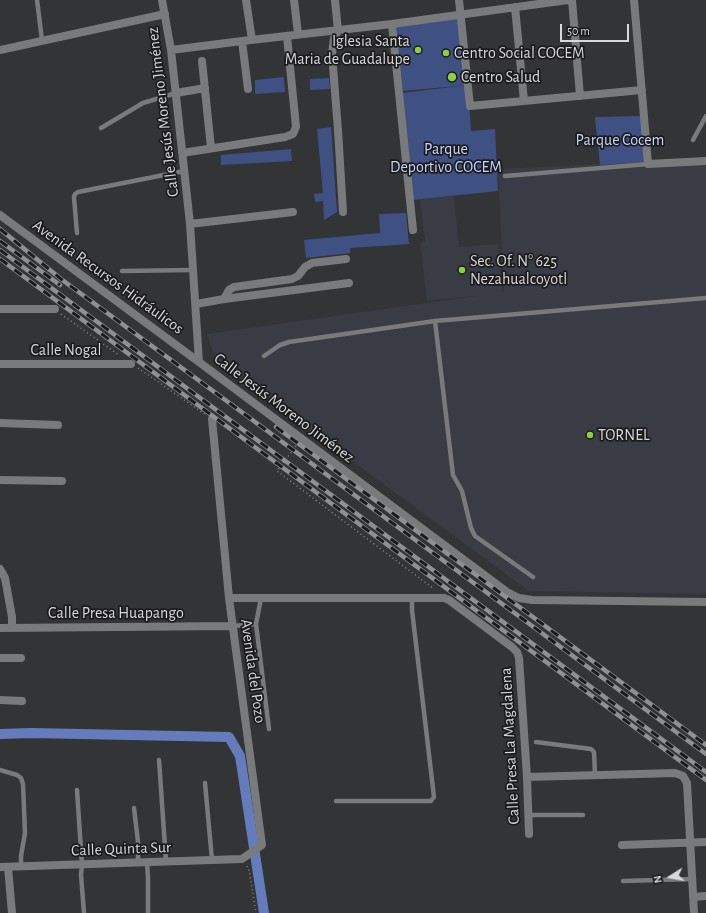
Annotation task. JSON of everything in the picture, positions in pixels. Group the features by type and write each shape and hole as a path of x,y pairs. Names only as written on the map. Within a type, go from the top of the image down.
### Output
{"street":[{"name":"Calle Jesús Moreno Jiménez","path":"162,0 171,50 190,224 199,362 507,592 519,598 532,600 706,602"},
{"path":"246,0 252,40"},
{"path":"294,0 298,34"},
{"path":"335,0 338,31 334,38 332,54 342,212"},
{"path":"459,0 470,106 642,90"},
{"path":"171,50 298,34 338,31 568,0"},
{"path":"572,0 580,96"},
{"path":"634,0 648,164 706,161"},
{"path":"515,7 524,101"},
{"path":"0,50 165,14"},
{"path":"392,24 413,230"},
{"path":"182,153 285,137 293,134 296,127 287,36"},
{"path":"242,41 248,89"},
{"path":"202,62 211,148"},
{"path":"176,93 205,88"},
{"path":"190,224 293,212"},
{"name":"Avenida Recursos Hidráulicos","path":"0,215 199,362"},
{"path":"224,299 229,290 234,287 292,279 298,276 305,267 312,263 346,259"},
{"path":"196,304 349,283"},
{"path":"0,309 55,309"},
{"name":"Calle Nogal","path":"0,364 132,364"},
{"name":"Avenida del Pozo","path":"212,419 229,598 262,845 244,858"},
{"path":"0,423 58,424"},
{"path":"0,480 62,481"},
{"path":"0,569 5,578 12,617 12,628"},
{"path":"229,598 412,597"},
{"name":"Calle Presa La Magdalena","path":"412,597 444,598 449,600 517,652 519,658 527,777 529,834"},
{"name":"Calle Presa Huapango","path":"0,628 233,626"},
{"path":"0,658 21,658"},
{"path":"0,700 22,701"},
{"path":"527,777 675,773 683,776 687,783 694,913"},
{"path":"622,845 706,842"},
{"name":"Calle Quinta Sur","path":"4,867 244,858"},
{"path":"4,867 12,913"},
{"path":"693,897 706,896"}],"lane":[{"path":"36,0 42,40"},
{"path":"101,128 143,103 176,93"},
{"path":"694,140 706,116"},
{"path":"505,176 648,164"},
{"path":"77,233 74,197 78,192 184,171"},
{"path":"122,271 193,270"},
{"path":"264,356 280,345 289,342 435,321 706,298"},
{"path":"435,321 454,475 462,491 471,528 475,536 533,577"},
{"path":"336,801 426,801 431,800 434,797 412,610 412,597"},
{"path":"261,598 256,624 269,729"},
{"path":"233,626 256,624"},
{"path":"536,742 591,749 594,752 596,775"},
{"path":"159,760 166,861"},
{"path":"0,770 17,775 21,778 23,784 24,832 21,867"},
{"path":"205,783 212,860"},
{"path":"78,790 84,913"},
{"path":"134,808 138,842 138,863"},
{"path":"528,815 583,815"},
{"path":"147,862 148,913"},
{"path":"623,881 692,879"}],"path":[{"path":"298,443 277,471 422,579"},
{"path":"244,858 249,870 256,913"}],"shaded area":[{"path":"706,159 706,594 529,591 216,361 207,334 476,296 427,301 420,243 425,241 420,199 454,196 459,247 498,244 502,292 504,292 498,169"}],"green space":[{"path":"463,13 468,85 403,91 396,21"},
{"path":"284,77 285,92 255,94 255,80"},
{"path":"329,78 330,89 310,90 310,79"},
{"name":"Parque Deportivo COCEM","path":"468,85 471,131 495,129 498,191 412,200 402,93"},
{"name":"Parque Cocem","path":"642,116 645,162 600,165 595,117"},
{"path":"331,127 337,212 324,220 323,201 315,202 314,194 323,193 317,129"},
{"path":"291,149 292,161 221,165 221,155"},
{"path":"406,213 409,244 350,248 350,253 306,258 304,240 380,233 379,214"}],"waterway":[{"path":"0,734 31,733 229,737 240,756 264,913"}],"railway":[{"path":"0,229 61,279 706,754"},
{"path":"0,241 60,285"},
{"path":"0,250 706,772"},
{"path":"0,259 706,780"},
{"path":"276,427 706,745"}],"place":[{"name":"Iglesia Santa Maria de Guadalupe","path":"418,50"},
{"name":"Centro Social COCEM","path":"446,53"},
{"name":"Centro Salud","path":"452,77"},
{"name":"Sec. Of. N° 625 Nezahualcoyotl","path":"462,270"},
{"name":"TORNEL","path":"590,435"}]}
